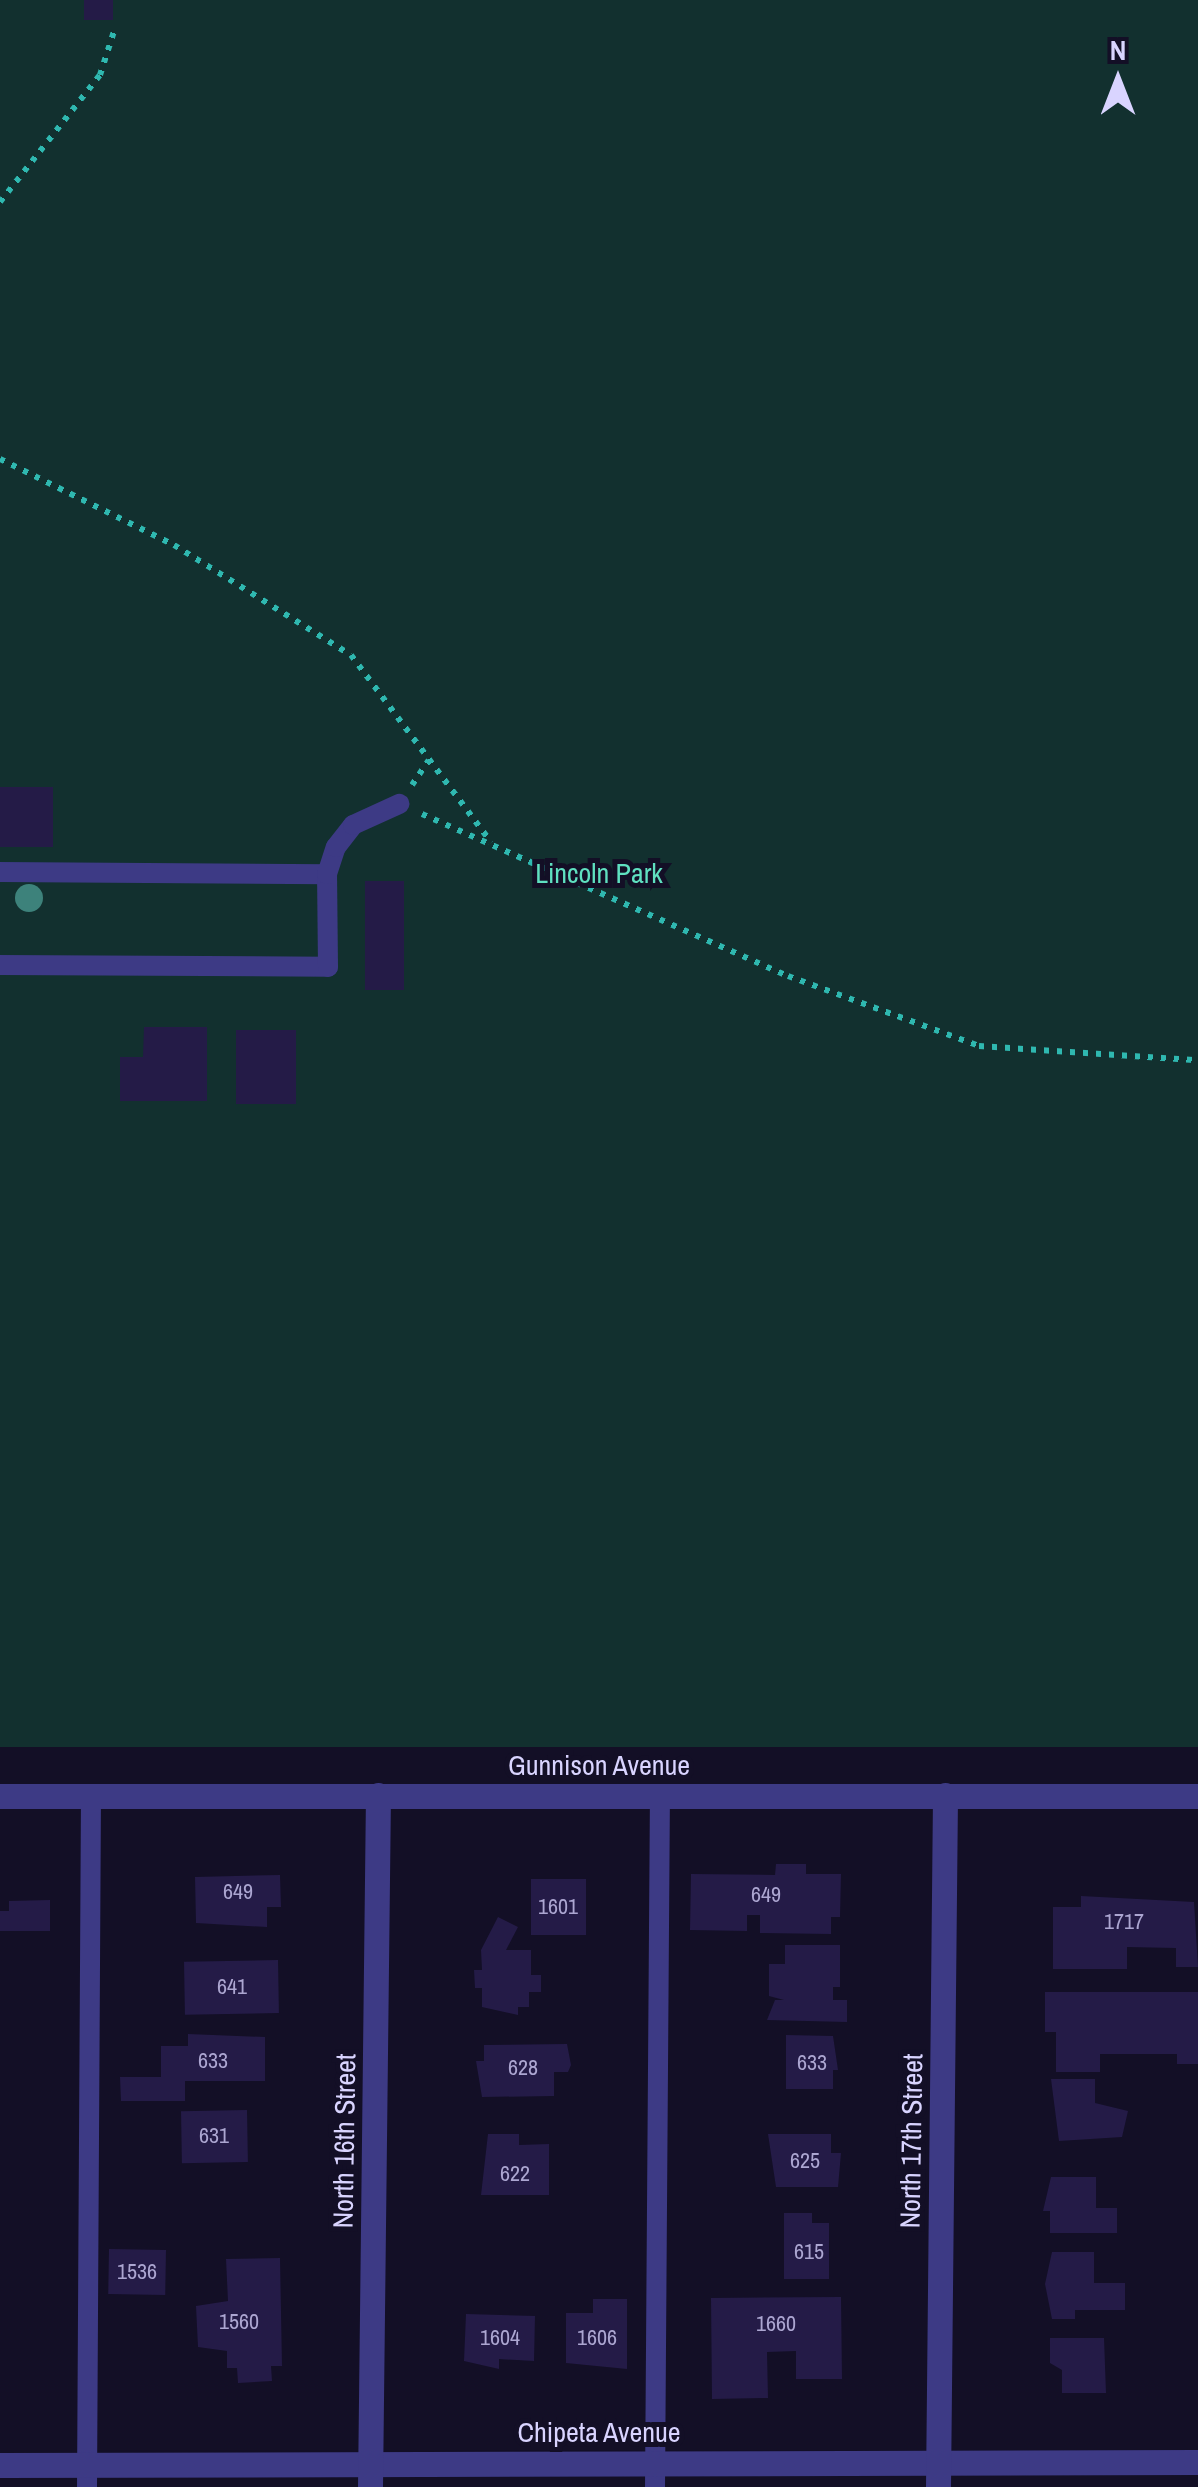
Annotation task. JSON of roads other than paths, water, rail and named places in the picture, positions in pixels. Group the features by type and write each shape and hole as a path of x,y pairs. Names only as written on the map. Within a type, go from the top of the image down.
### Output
{"street":[{"name":"North 16th Street","path":"370,2475 378,1795"},
{"name":"North 17th Street","path":"938,2476 945,1795"},
{"name":"Gunnison Avenue","path":"0,1796 1198,1796"},
{"name":"Chipeta Avenue","path":"0,2465 87,2476 938,2476 1198,2462"}],"lane":[{"path":"0,965 328,967 327,874 352,825 399,804"},
{"path":"0,872 327,874"},
{"path":"655,2474 660,1795"},
{"path":"87,2476 91,1796"}],"park label":[{"name":"Lincoln Park","path":"599,873"}]}
